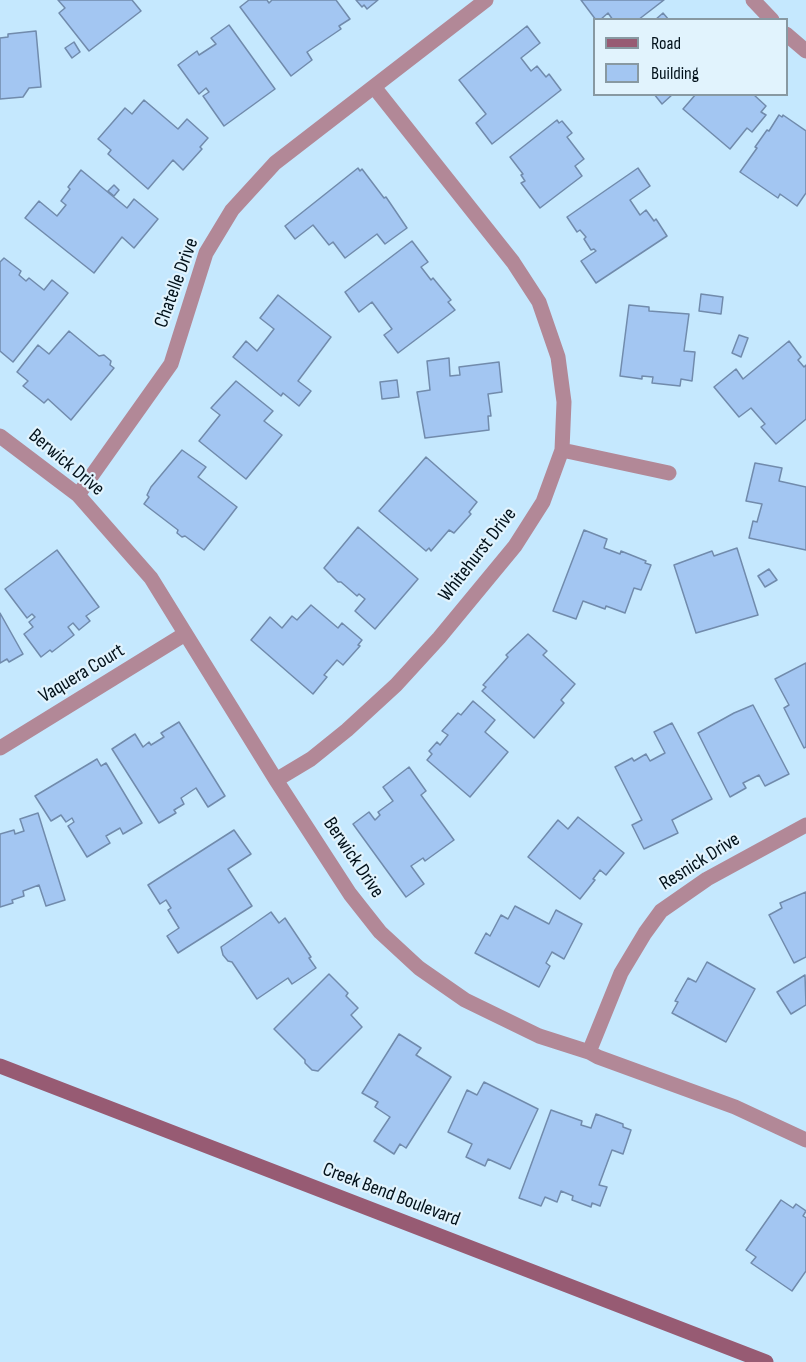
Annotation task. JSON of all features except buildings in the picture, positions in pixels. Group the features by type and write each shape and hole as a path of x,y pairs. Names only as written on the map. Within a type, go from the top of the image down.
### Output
{"street":[{"name":"Chatelle Drive","path":"78,495 171,364 206,254 232,210 275,163 486,0"},
{"path":"753,0 770,18"},
{"path":"788,36 806,51"},
{"name":"Whitehurst Drive","path":"276,780 311,759 348,730 396,685 439,638 515,546 543,502 561,450 564,402 558,357 539,302 513,262 374,87"},
{"name":"Berwick Drive","path":"0,436 78,495 151,578 276,780 351,894 380,932 419,968 465,1000 539,1036 589,1052 735,1107 806,1140"},
{"path":"561,450 669,474"},
{"name":"Vaquera Court","path":"0,748 185,634"},
{"name":"Resnick Drive","path":"589,1052 621,973 645,933 662,911 707,879 806,825"},
{"name":"Creek Bend Boulevard","path":"0,1066 766,1362"}]}
